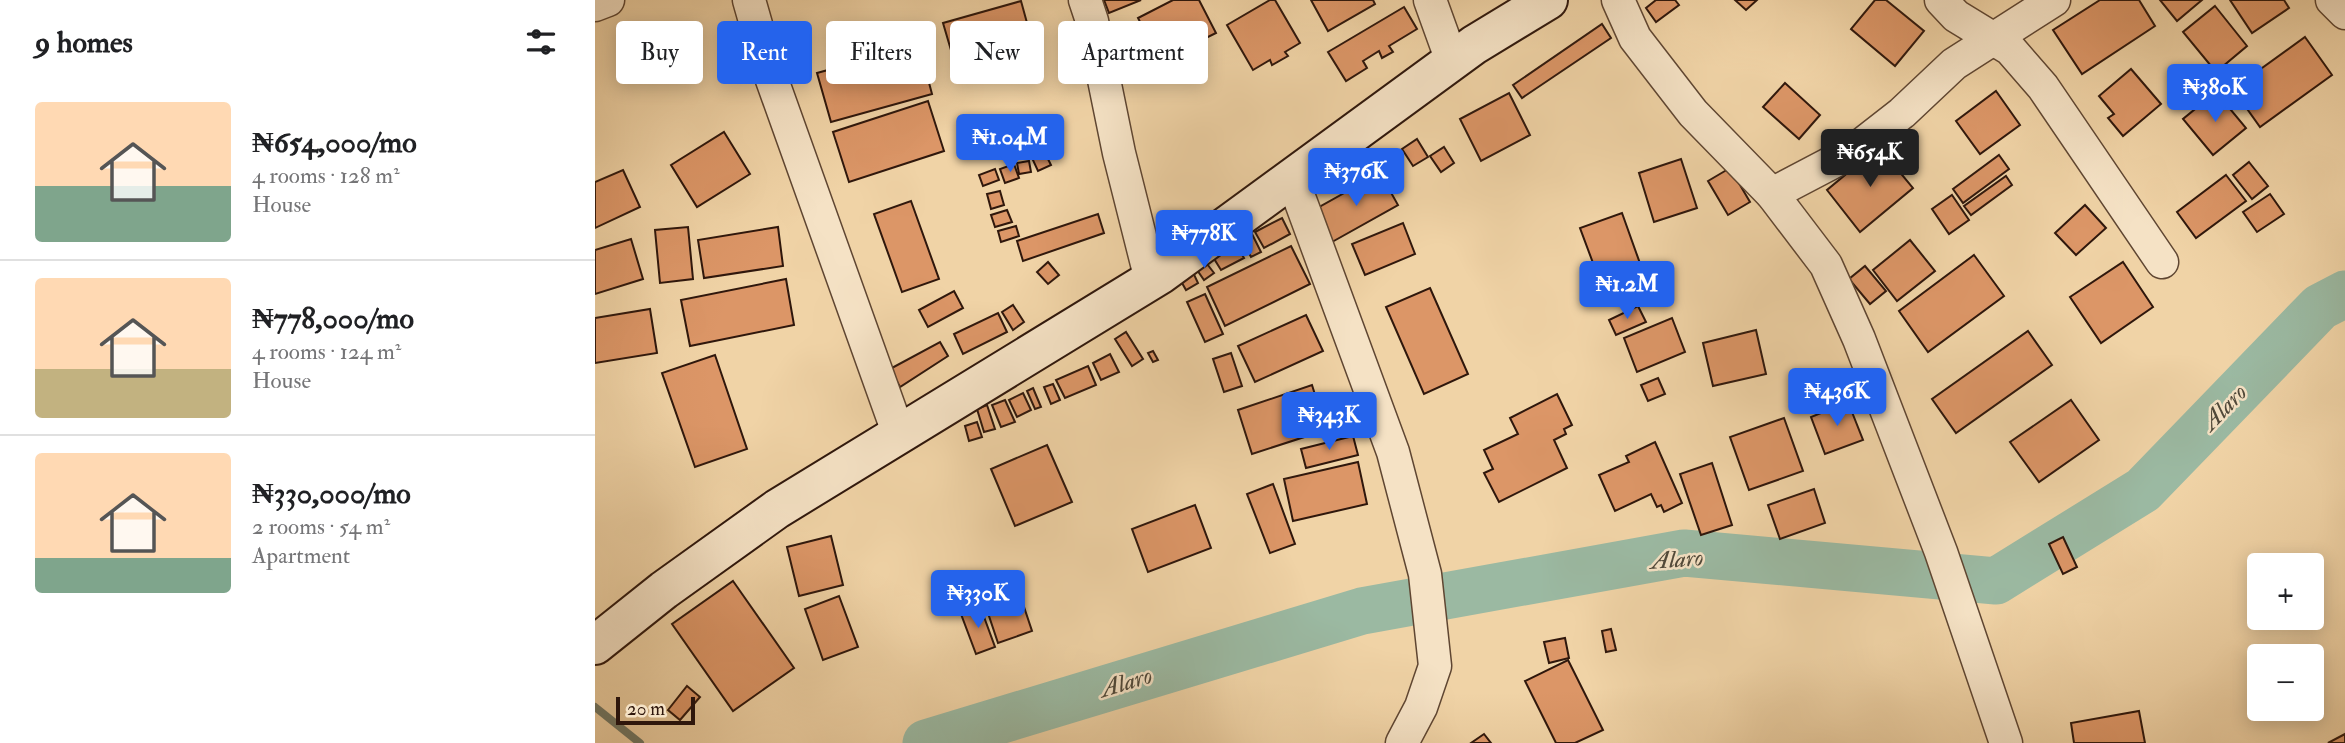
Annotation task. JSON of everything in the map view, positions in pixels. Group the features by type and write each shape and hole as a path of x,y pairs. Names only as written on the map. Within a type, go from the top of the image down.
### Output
{"street":[{"path":"595,5 608,0"},
{"path":"749,0 771,77 899,435"},
{"path":"1085,0 1092,20 1119,153 1151,280"},
{"path":"1430,0 1453,61"},
{"path":"595,645 664,590 777,509 1151,280 1453,61 1548,0"},
{"path":"1618,0 1635,38 1693,113 1772,194 1826,265 1859,339 1941,552 2006,743"},
{"path":"1941,0 1956,16 2010,49 2043,87 2162,262"},
{"path":"1772,194 1852,152 1902,113 1954,64 2055,0"},
{"path":"2332,0 2345,13"},
{"path":"1292,178 1393,452 1425,574 1436,666 1421,707 1402,743"}],"building":[{"path":"1104,0 1141,0 1109,13"},
{"path":"1173,0 1199,0 1216,33 1208,37 1208,21 1140,21 1138,18"},
{"path":"1270,0 1275,0 1300,43 1285,52 1288,56 1272,65 1270,60 1253,70 1227,25"},
{"path":"1311,0 1373,0 1375,4 1328,31"},
{"path":"1656,0 1675,0 1679,5 1656,22 1646,8"},
{"path":"1735,0 1757,0 1746,10"},
{"path":"1875,0 1886,0 1924,31 1895,66 1851,29"},
{"path":"2100,0 2139,0 2155,26 2082,74 2053,30"},
{"path":"2160,0 2202,0 2177,21"},
{"path":"2230,0 2284,0 2289,8 2252,33"},
{"path":"1021,1 1026,21 950,21"},
{"path":"2215,6 2247,46 2216,72 2183,32"},
{"path":"1404,7 1417,29 1389,46 1393,52 1382,58 1379,51 1363,61 1367,68 1346,81 1328,52"},
{"path":"950,21 950,47 943,23"},
{"path":"1602,24 1611,38 1522,98 1513,85"},
{"path":"2305,37 2332,75 2260,127 2233,89"},
{"path":"2131,69 2161,104 2123,136 2108,118 2114,114 2099,96"},
{"path":"826,71 826,84 929,84 932,94 831,122 817,73"},
{"path":"1785,83 1820,115 1799,139 1763,107"},
{"path":"1996,91 2020,125 1980,154 1956,121"},
{"path":"2216,92 2246,128 2213,155 2183,119"},
{"path":"1509,93 1530,135 1481,161 1460,119"},
{"path":"928,101 944,151 849,182 833,132"},
{"path":"724,132 750,174 697,207 671,165"},
{"path":"1417,139 1428,157 1413,166 1402,149"},
{"path":"1444,147 1454,163 1441,172 1430,156"},
{"path":"1879,147 1913,188 1860,232 1827,190"},
{"path":"1044,151 1051,165 1038,171 1032,158"},
{"path":"1999,155 2009,169 1963,203 1953,189"},
{"path":"1681,159 1697,208 1654,222 1639,173"},
{"path":"1029,161 1031,172 1019,174 1017,163"},
{"path":"2249,162 2268,186 2252,199 2233,175"},
{"path":"1014,164 1019,178 1005,183 1000,169"},
{"path":"1730,168 1750,202 1728,215 1708,181"},
{"path":"995,169 999,180 983,186 979,175"},
{"path":"623,170 640,207 595,228 595,182"},
{"path":"1380,173 1398,205 1332,242 1314,210"},
{"path":"2226,175 2246,201 2196,238 2177,212"},
{"path":"2006,176 2012,185 1971,215 1964,206"},
{"path":"1000,191 1004,205 991,209 987,194"},
{"path":"2270,194 2284,214 2257,232 2243,212"},
{"path":"1952,195 1969,220 1949,234 1932,209"},
{"path":"911,201 939,279 902,292 874,214"},
{"path":"2085,205 2106,228 2076,255 2055,233"},
{"path":"1007,210 1012,222 995,227 991,215"},
{"path":"1622,213 1647,283 1606,298 1580,228"},
{"path":"1098,214 1104,233 1023,261 1017,241"},
{"path":"1282,218 1290,234 1264,248 1255,232"},
{"path":"1403,223 1415,254 1365,275 1352,244"},
{"path":"1016,226 1019,236 1001,242 998,231"},
{"path":"688,227 693,279 660,283 655,230"},
{"path":"778,227 783,266 704,278 698,240"},
{"path":"1252,234 1261,252 1251,257 1242,240"},
{"path":"631,239 643,279 595,294 595,250"},
{"path":"1910,240 1935,271 1897,301 1873,270"},
{"path":"1236,244 1244,258 1221,270 1213,257"},
{"path":"1291,246 1310,284 1225,326 1207,287"},
{"path":"1974,255 2004,296 1928,352 1899,311"},
{"path":"1204,260 1214,273 1204,280 1195,267"},
{"path":"1048,262 1059,275 1048,284 1037,272"},
{"path":"2123,262 2153,307 2101,343 2070,297"},
{"path":"1190,266 1198,283 1186,290 1177,274"},
{"path":"1865,266 1886,291 1870,304 1849,279"},
{"path":"786,279 794,325 690,346 681,300"},
{"path":"1430,288 1468,374 1424,394 1386,307"},
{"path":"954,291 963,308 928,327 919,310"},
{"path":"1205,294 1223,334 1205,342 1187,302"},
{"path":"1013,305 1024,322 1013,330 1002,312"},
{"path":"1638,306 1646,322 1616,335 1609,320"},
{"path":"650,309 657,353 595,363 595,318"},
{"path":"998,313 1007,332 963,354 954,334"},
{"path":"1306,315 1323,351 1255,382 1238,346"},
{"path":"1672,318 1685,352 1637,372 1624,338"},
{"path":"1756,330 1766,374 1713,386 1703,343"},
{"path":"2028,331 2052,365 1956,433 1932,399"},
{"path":"1126,332 1143,359 1132,366 1115,339"},
{"path":"940,342 948,356 900,387 890,369"},
{"path":"1153,351 1158,360 1153,362 1148,353"},
{"path":"1231,353 1242,386 1224,392 1213,359"},
{"path":"1110,354 1119,372 1101,380 1093,363"},
{"path":"715,355 747,449 695,467 662,373"},
{"path":"1088,366 1096,385 1065,398 1056,380"},
{"path":"1658,378 1665,394 1648,401 1641,385"},
{"path":"1053,384 1060,400 1051,404 1044,387"},
{"path":"1312,385 1326,430 1252,454 1238,410"},
{"path":"1033,388 1041,407 1035,409 1027,391"},
{"path":"1023,393 1031,410 1017,417 1009,400"},
{"path":"1557,394 1572,425 1564,429 1566,434 1554,440 1567,468 1499,502 1484,473 1493,469 1484,450 1518,434 1510,418"},
{"path":"1005,400 1015,422 1001,427 992,405"},
{"path":"2071,400 2099,440 2039,482 2010,442"},
{"path":"1848,402 1863,440 1825,454 1811,417"},
{"path":"987,405 995,429 984,432 977,409"},
{"path":"1784,418 1803,471 1749,490 1730,437"},
{"path":"977,422 982,437 969,441 965,426"},
{"path":"1353,436 1358,455 1306,468 1301,449"},
{"path":"1655,442 1682,503 1664,512 1661,505 1657,507 1651,494 1615,511 1599,475 1629,462 1626,456"},
{"path":"1047,445 1072,502 1015,526 991,469"},
{"path":"1358,462 1367,504 1293,521 1284,479"},
{"path":"1712,463 1732,525 1701,535 1680,474"},
{"path":"1273,484 1295,544 1270,553 1247,494"},
{"path":"1814,489 1825,523 1780,539 1768,505"},
{"path":"1195,505 1211,548 1148,572 1132,529"},
{"path":"831,536 843,585 799,596 787,547"},
{"path":"2063,537 2077,567 2063,574 2049,544"},
{"path":"733,581 794,668 733,711 672,624"},
{"path":"1017,586 1032,631 998,643 983,598"},
{"path":"839,596 858,647 823,660 805,609"},
{"path":"980,606 995,647 976,654 961,614"},
{"path":"1611,629 1616,650 1606,652 1602,631"},
{"path":"1565,638 1569,658 1549,663 1544,642"},
{"path":"1568,660 1603,730 1575,743 1556,743 1525,681"},
{"path":"687,686 700,697 680,720 668,710"},
{"path":"2139,711 2145,743 2074,743 2071,723"},
{"path":"1484,734 1491,743 1471,743"},
{"path":"2345,734 2345,743 2328,743"}],"waterway":[{"name":"Alaro","path":"926,743 1362,611 1684,553 1996,581 2143,490 2320,307 2345,294"},
{"path":"595,707 640,743"}]}
